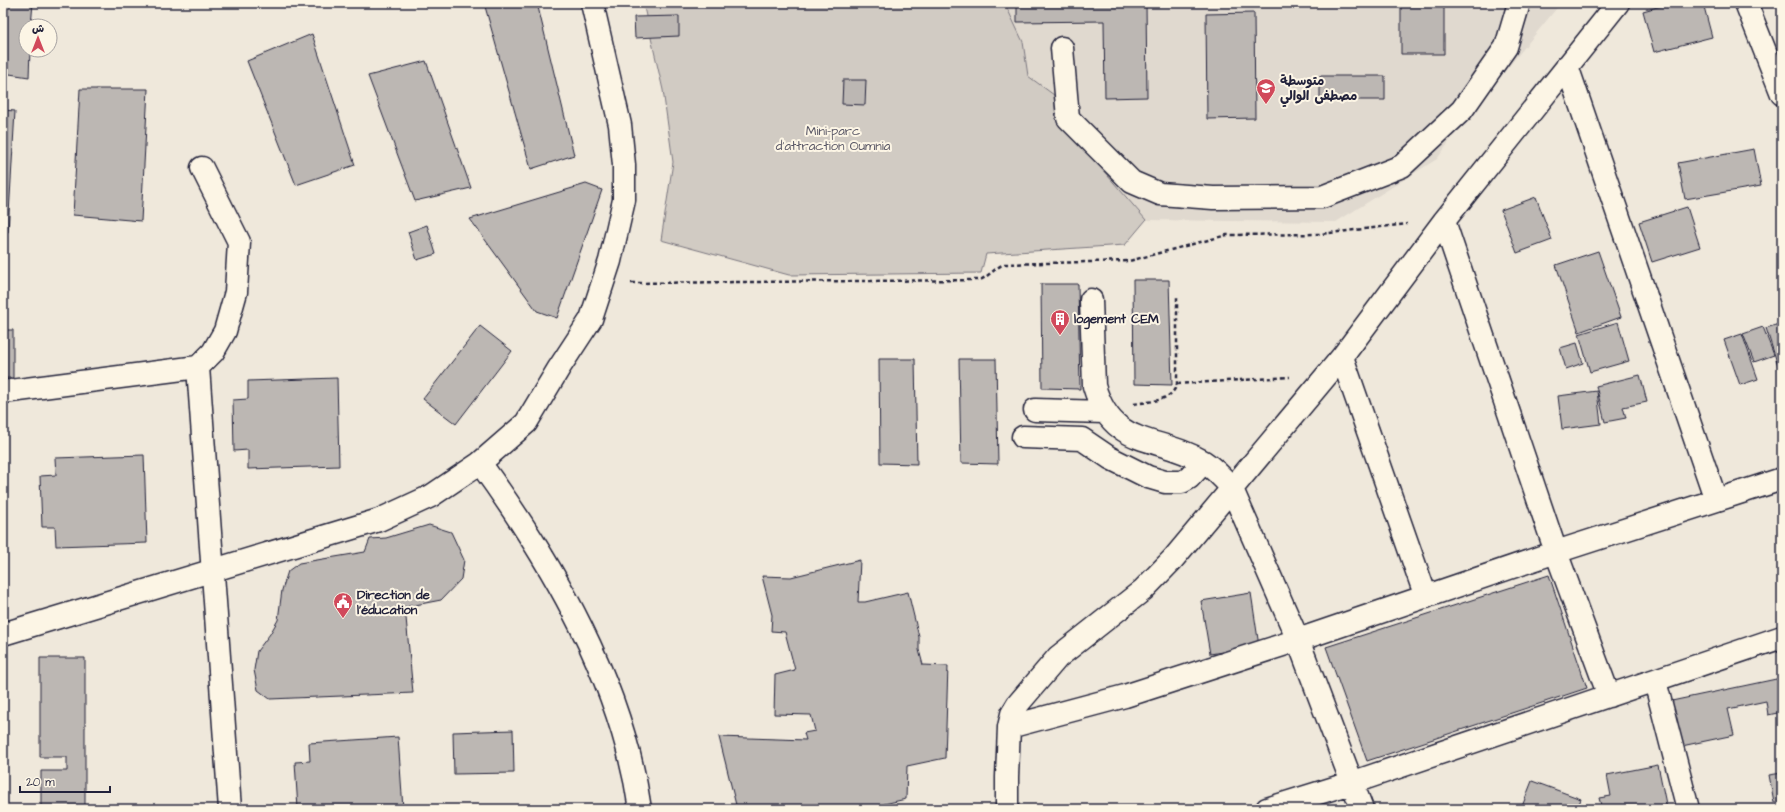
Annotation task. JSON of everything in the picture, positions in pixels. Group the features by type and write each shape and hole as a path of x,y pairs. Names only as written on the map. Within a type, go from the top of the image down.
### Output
{"street":[{"path":"3,634 379,520 431,496 480,463 526,423 591,319 610,261 624,200 624,165 620,126 592,3"},
{"path":"1062,48 1068,118 1132,182 1160,194 1213,198 1322,197 1402,166 1462,110 1506,47 1519,3"},
{"path":"1007,809 1009,726 1012,714 1018,704 1058,657 1143,590 1173,559 1231,487 1342,357 1444,221 1618,3"},
{"path":"1746,3 1782,94"},
{"path":"1761,38 1782,44"},
{"path":"1567,66 1716,500"},
{"path":"3,392 198,367 213,352 225,331 236,292 239,242 202,168"},
{"path":"1444,221 1556,552 1609,696"},
{"path":"1091,300 1094,386 1104,412 1127,434 1190,455 1204,462 1218,473 1231,487 1298,640 1362,809"},
{"path":"1342,357 1426,597"},
{"path":"198,367 214,570 230,809"},
{"path":"1035,410 1104,412"},
{"path":"1023,437 1082,440 1110,458 1148,477 1165,482 1182,482 1189,478 1204,462"},
{"path":"480,463 529,534 594,654 614,703 623,730 632,764 640,809"},
{"path":"1009,726 1125,696 1298,640 1556,552 1782,479"},
{"path":"1267,809 1353,782 1782,638"},
{"path":"1655,681 1688,809"}],"path":[{"path":"603,283 980,280 987,277 995,268 1004,264 1129,261 1227,235 1321,234 1401,226 1423,220 1444,221"},
{"path":"1104,412 1167,398 1175,391 1177,384 1177,297"},
{"path":"1177,384 1294,377"}],"shaded area":[{"name":"متوسطة مصطفى الوالي","path":"1007,3 1561,3 1467,117 1437,159 1336,222 1146,220 1056,115 1053,95 1028,76 1023,42 1007,8"}],"green space":[{"name":"Mini-parc d’attraction Oumnia","path":"643,3 1007,3 1007,8 1023,42 1028,76 1054,95 1056,116 1146,220 1125,245 986,254 981,273 789,275 661,240 673,162 663,90"}],"building":[{"path":"3,3 33,3 32,18 18,18 18,58 30,58 29,77 3,73"},
{"path":"484,3 537,3 574,155 531,169"},
{"path":"1017,3 1146,3 1147,97 1105,98 1104,21 1017,22"},
{"path":"1401,3 1444,3 1444,54 1401,54"},
{"path":"1672,3 1703,3 1712,37 1654,52 1643,11"},
{"path":"1254,13 1255,118 1207,119 1206,14"},
{"path":"679,16 679,36 635,38 634,17"},
{"path":"312,34 355,165 296,185 247,61"},
{"path":"426,61 471,188 415,201 368,76"},
{"path":"1320,76 1385,76 1385,100 1320,100"},
{"path":"843,80 866,80 865,105 842,104"},
{"path":"80,89 148,89 141,221 73,215"},
{"path":"3,110 15,111 8,232 3,232"},
{"path":"1754,149 1761,186 1685,199 1678,163"},
{"path":"586,184 602,190 557,318 537,311 470,219"},
{"path":"1536,197 1552,240 1517,253 1501,210"},
{"path":"1687,207 1700,247 1652,262 1639,222"},
{"path":"427,225 436,254 417,260 408,232"},
{"path":"1598,251 1621,317 1579,332 1556,265"},
{"path":"1133,280 1169,280 1172,385 1134,384"},
{"name":"logement CEM","path":"1041,284 1078,284 1080,389 1042,388"},
{"path":"1618,322 1629,361 1590,372 1579,334"},
{"path":"1782,323 1782,378 1766,328"},
{"path":"480,326 512,351 456,424 423,399"},
{"path":"1763,327 1774,355 1754,362 1743,334"},
{"path":"3,330 13,330 13,378 3,378"},
{"path":"1742,334 1758,379 1740,385 1724,340"},
{"path":"1577,343 1583,363 1566,369 1560,348"},
{"path":"879,359 915,359 917,464 880,463"},
{"path":"959,359 996,359 998,464 961,463"},
{"path":"1640,375 1647,402 1623,407 1626,418 1605,422 1596,386"},
{"path":"337,378 339,466 248,469 248,450 234,451 233,400 248,399 248,381"},
{"path":"1597,391 1601,424 1562,429 1558,396"},
{"path":"144,455 147,543 56,546 55,527 42,527 40,476 56,475 55,458"},
{"path":"429,525 451,532 464,560 461,579 441,600 405,607 413,693 270,699 258,690 254,670 257,651 270,634 278,620 282,590 288,571 299,563 365,552 370,539 386,538"},
{"path":"860,560 858,602 865,602 908,592 919,637 919,650 923,665 948,666 945,758 907,766 906,799 884,804 884,809 737,809 719,737 806,740 804,733 815,731 811,715 774,714 775,675 795,670 785,632 771,631 772,615 762,576 791,577"},
{"path":"1549,575 1587,688 1367,761 1326,647"},
{"path":"1251,593 1259,646 1210,654 1201,601"},
{"path":"40,658 85,658 85,809 41,809 41,771 67,771 67,757 40,757"},
{"path":"1781,678 1782,712 1768,715 1766,701 1728,709 1734,735 1677,747 1667,702"},
{"path":"513,730 514,773 454,774 453,732"},
{"path":"398,737 403,809 298,809 295,762 310,761 309,743"},
{"path":"1658,765 1667,809 1602,809 1599,798 1611,796 1607,775"},
{"path":"1782,773 1782,801 1774,802 1769,775"},
{"path":"1532,781 1581,799 1577,809 1521,809"}],"place":[{"name":"متوسطة مصطفى الوالي","path":"1266,105"},
{"name":"logement CEM","path":"1060,336"},
{"name":"Direction de l'éducation","path":"343,619"}]}
